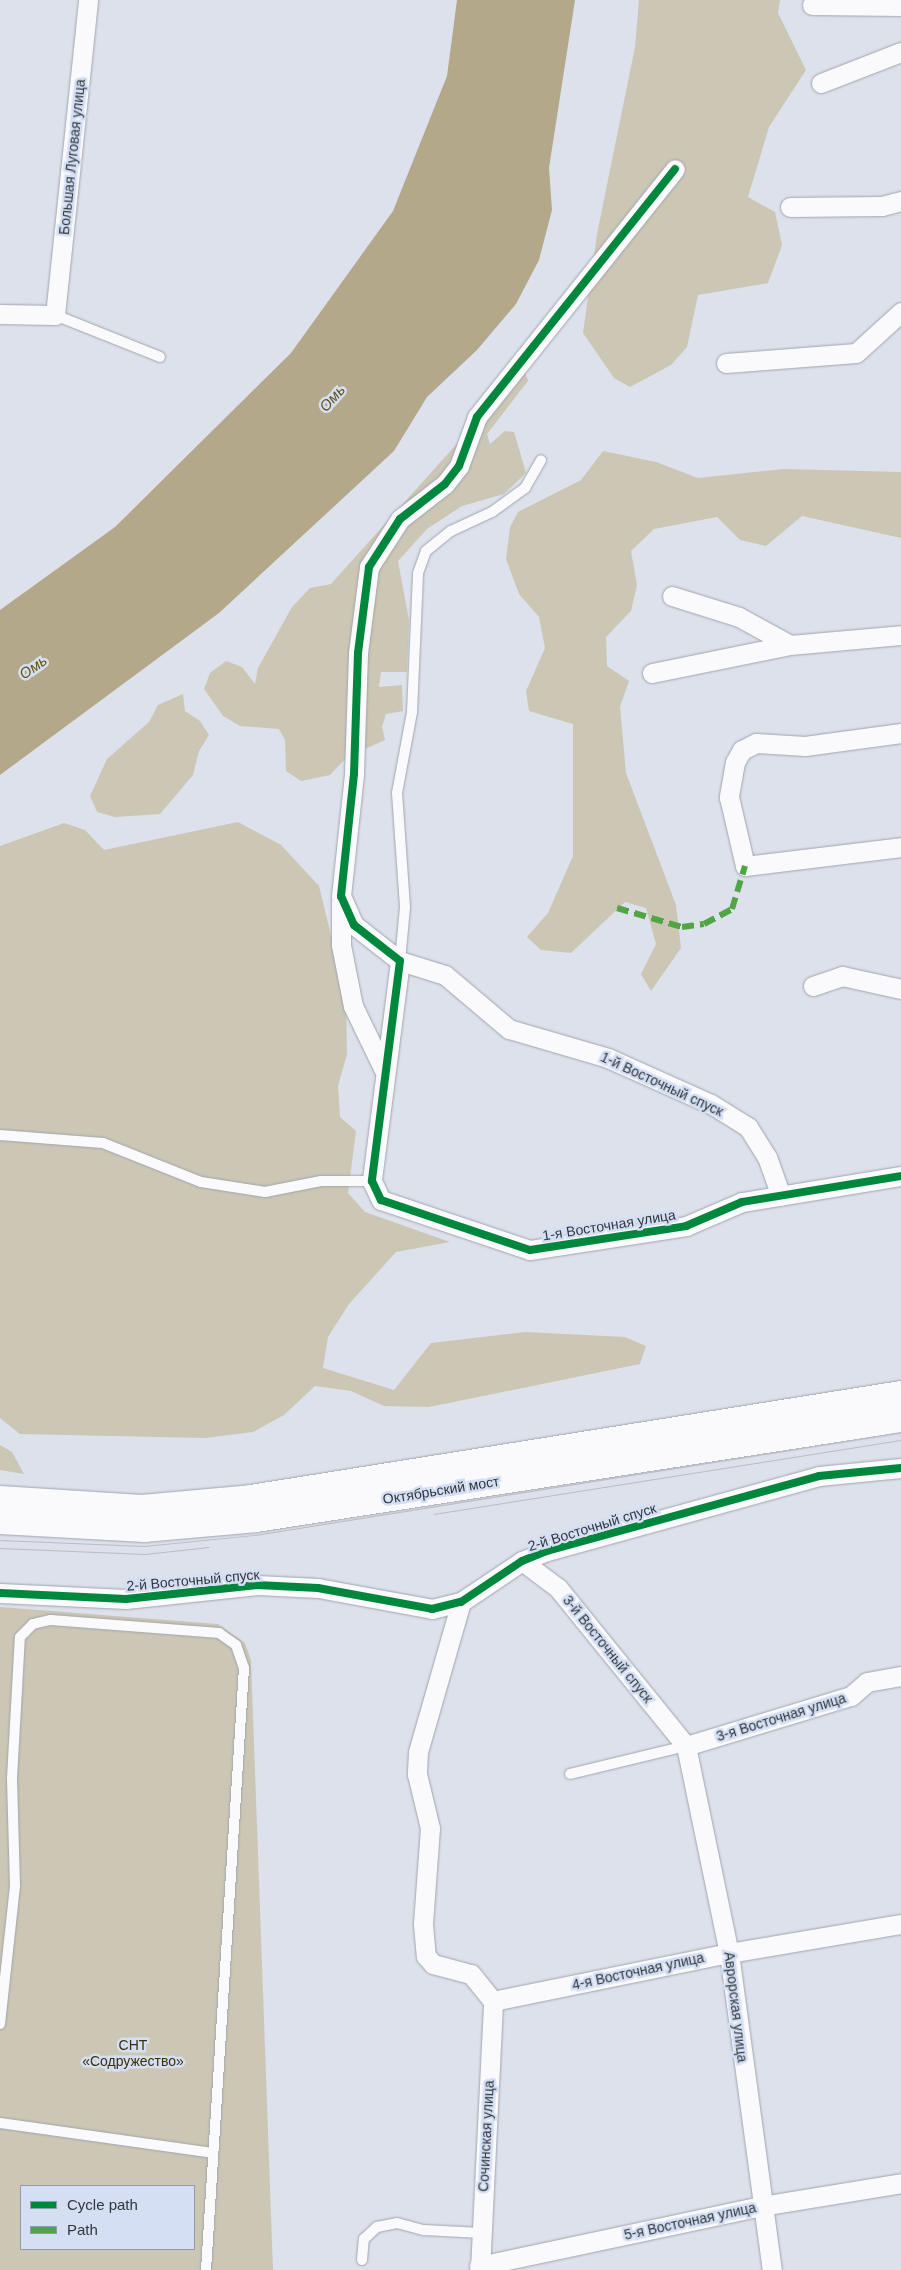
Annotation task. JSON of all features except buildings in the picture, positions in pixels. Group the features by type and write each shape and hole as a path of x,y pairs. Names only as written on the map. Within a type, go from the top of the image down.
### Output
{"main road":[{"path":"885,1413 901,1394"},
{"name":"Октябрьский мост","path":"0,1499 142,1508 251,1498 885,1413"},
{"name":"Октябрьский мост","path":"0,1521 145,1529 256,1519 885,1413"}],"street":[{"name":"Большая Луговая улица","path":"55,315 88,0"},
{"path":"812,5 901,6"},
{"path":"821,83 901,52"},
{"path":"384,1070 353,1006 341,945 341,896 354,774 358,653 369,567 400,519 445,484 459,466 478,417 675,169"},
{"path":"790,207 882,206 901,201"},
{"path":"726,363 856,353 901,312"},
{"path":"0,314 55,315"},
{"path":"672,596 740,617 790,645"},
{"path":"652,673 790,645 901,635"},
{"path":"901,733 805,746 756,743 742,750 735,762 728,797 745,866 901,847"},
{"path":"341,896 354,925 400,961 384,1070 372,1181"},
{"name":"1-й Восточный спуск","path":"400,961 445,974 509,1029 608,1058 711,1104 748,1127 767,1157 781,1196"},
{"path":"813,986 842,976 901,989"},
{"name":"1-я Восточная улица","path":"372,1181 381,1200 530,1250 686,1226 742,1202 901,1176"},
{"name":"2-й Восточный спуск","path":"0,1593 126,1599 257,1585 318,1588 432,1609 461,1602 522,1561 819,1476 901,1468"},
{"name":"3-й Восточный спуск","path":"522,1561 564,1594 686,1746"},
{"path":"461,1602 418,1752 417,1774 430,1828 423,1924 426,1956 433,1964 471,1974 493,2001"},
{"name":"3-я Восточная улица","path":"686,1746 851,1696 867,1682 901,1676"},
{"name":"Аврорская улица","path":"686,1746 729,1953 761,2206 772,2270"},
{"name":"4-я Восточная улица","path":"493,2001 729,1953 901,1924"},
{"name":"Сочинская улица","path":"480,2268 493,2001"},
{"name":"5-я Восточная улица","path":"480,2268 761,2206 901,2182"}],"lane":[{"path":"55,315 160,357"},
{"path":"400,961 404,907 397,793 412,712 418,574 426,551 451,531 492,512 525,488 540,460"},
{"path":"0,1135 103,1143 201,1182 265,1192 321,1181 372,1181"},
{"path":"0,2024 15,1886 12,1778 20,1637 33,1624 51,1620 219,1633 236,1645 244,1668 206,2270"},
{"path":"570,1774 686,1746"},
{"path":"0,2123 213,2153"},
{"path":"362,2260 364,2239 377,2226 397,2223 424,2230 481,2233"}],"green space":[{"path":"639,0 780,0 778,13 806,70 769,127 748,197 775,212 782,245 768,283 698,295 687,347 671,365 630,387 614,378 583,333 597,234 635,47"},
{"path":"524,369 528,381 487,434 490,444 505,431 514,432 526,473 504,494 462,506 427,529 398,561 409,620 407,672 381,672 379,687 402,685 403,711 386,714 382,727 385,740 347,757 330,775 301,781 286,771 285,740 279,729 240,726 223,716 204,689 210,673 226,661 242,667 255,684 258,668 292,607 310,588 331,584"},
{"path":"603,451 656,462 698,478 784,469 901,472 901,538 802,516 766,546 740,540 717,517 654,529 631,551 637,585 631,611 606,637 607,666 629,681 620,707 626,773 676,905 681,948 651,991 641,974 656,944 646,908 625,902 571,953 541,950 527,937 548,913 573,856 573,724 529,711 526,691 545,648 539,617 519,594 506,559 510,527 518,512 581,480"},
{"path":"183,694 185,711 200,721 209,735 199,751 193,775 160,814 115,817 97,812 90,796 107,759 149,722 158,705"},
{"path":"238,822 281,845 319,886 346,997 347,1054 338,1086 340,1117 356,1131 348,1193 365,1212 450,1242 396,1252 349,1304 328,1337 323,1368 394,1390 431,1343 526,1332 625,1337 646,1346 640,1364 429,1407 384,1406 351,1391 315,1386 284,1415 253,1432 205,1438 20,1434 0,1418 0,846 64,823 85,830 104,850"},
{"path":"0,1445 12,1452 24,1474 0,1470"},
{"name":"СНТ «Содружество»","path":"0,1607 218,1624 245,1643 251,1660 273,2270 0,2270"}],"water":[{"name":"Омь","path":"457,0 575,0 549,168 552,210 539,260 516,304 477,350 427,397 394,451 219,613 0,775 0,610 115,527 291,353 393,211 447,76"}],"tram line":[{"path":"0,1540 144,1546 255,1535 901,1432"},
{"path":"434,1514 901,1440"},
{"path":"0,1548 145,1554 209,1547"}],"marked path":[{"path":"617,908 682,927 704,924 732,909 745,866"}],"cycle path":[{"path":"675,169 477,417 459,466 445,484 400,519 369,567 358,653 354,774 341,896 354,925 400,961 372,1181 381,1200 530,1250 686,1226 742,1202 901,1176"},
{"path":"0,1593 126,1599 257,1585 318,1588 432,1609 461,1602 522,1561 547,1551 819,1476 901,1468"}]}
